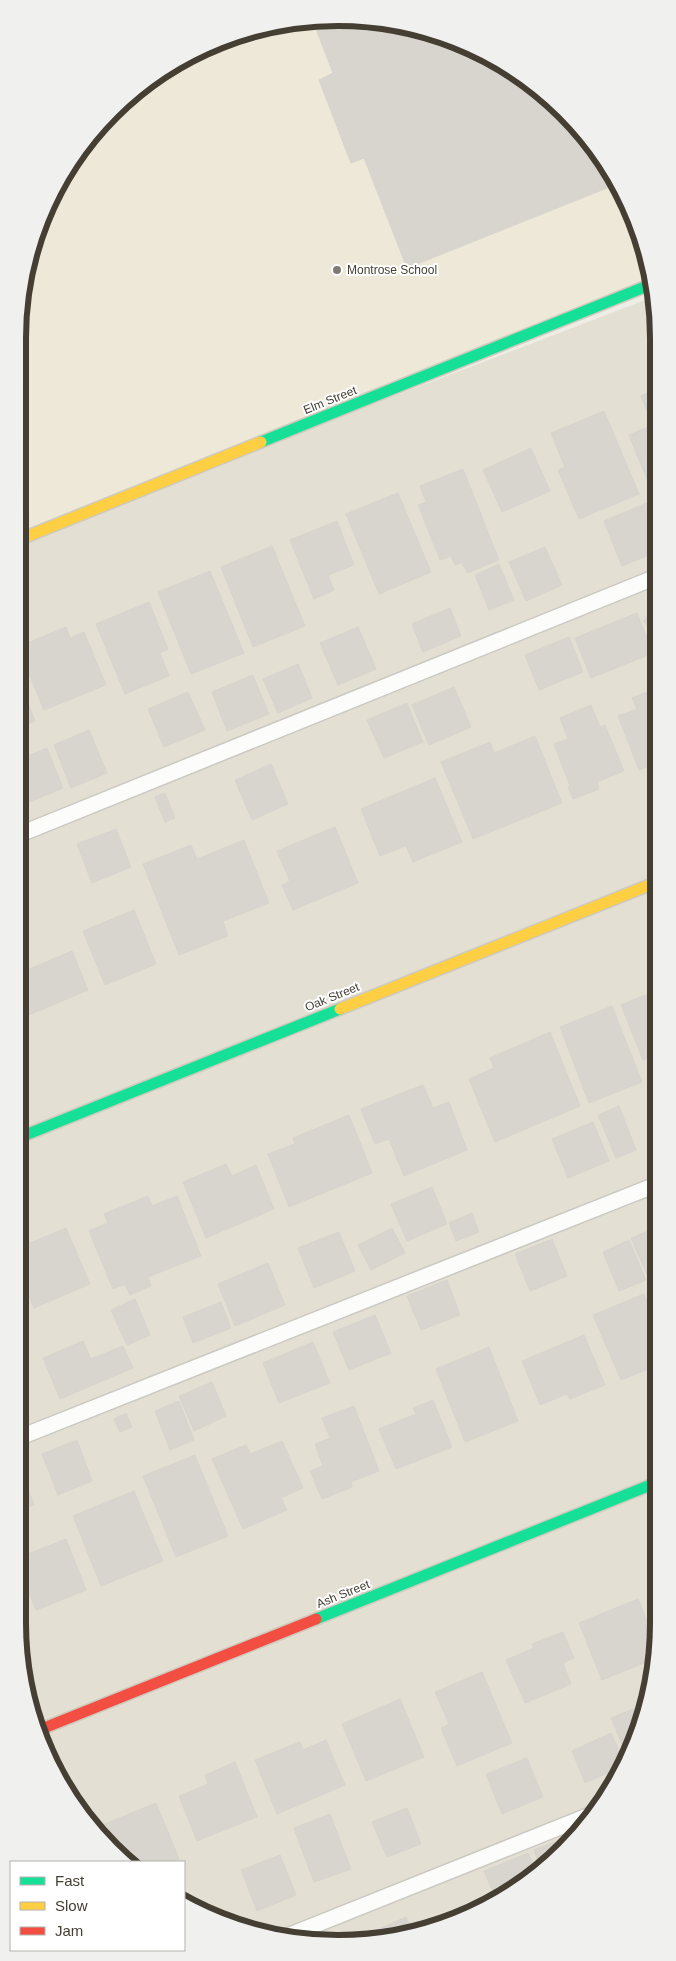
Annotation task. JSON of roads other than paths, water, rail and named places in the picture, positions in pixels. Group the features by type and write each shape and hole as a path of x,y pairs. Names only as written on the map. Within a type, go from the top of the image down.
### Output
{"street":[{"name":"Elm Street","path":"26,537 645,287"},
{"name":"Oak Street","path":"26,1135 650,885"},
{"name":"Ash Street","path":"45,1728 650,1485"}],"lane":[{"path":"26,832 650,579"},
{"path":"26,1435 650,1187"},
{"path":"297,1932 580,1819"}],"place":[{"name":"Montrose School","path":"337,270"}]}
